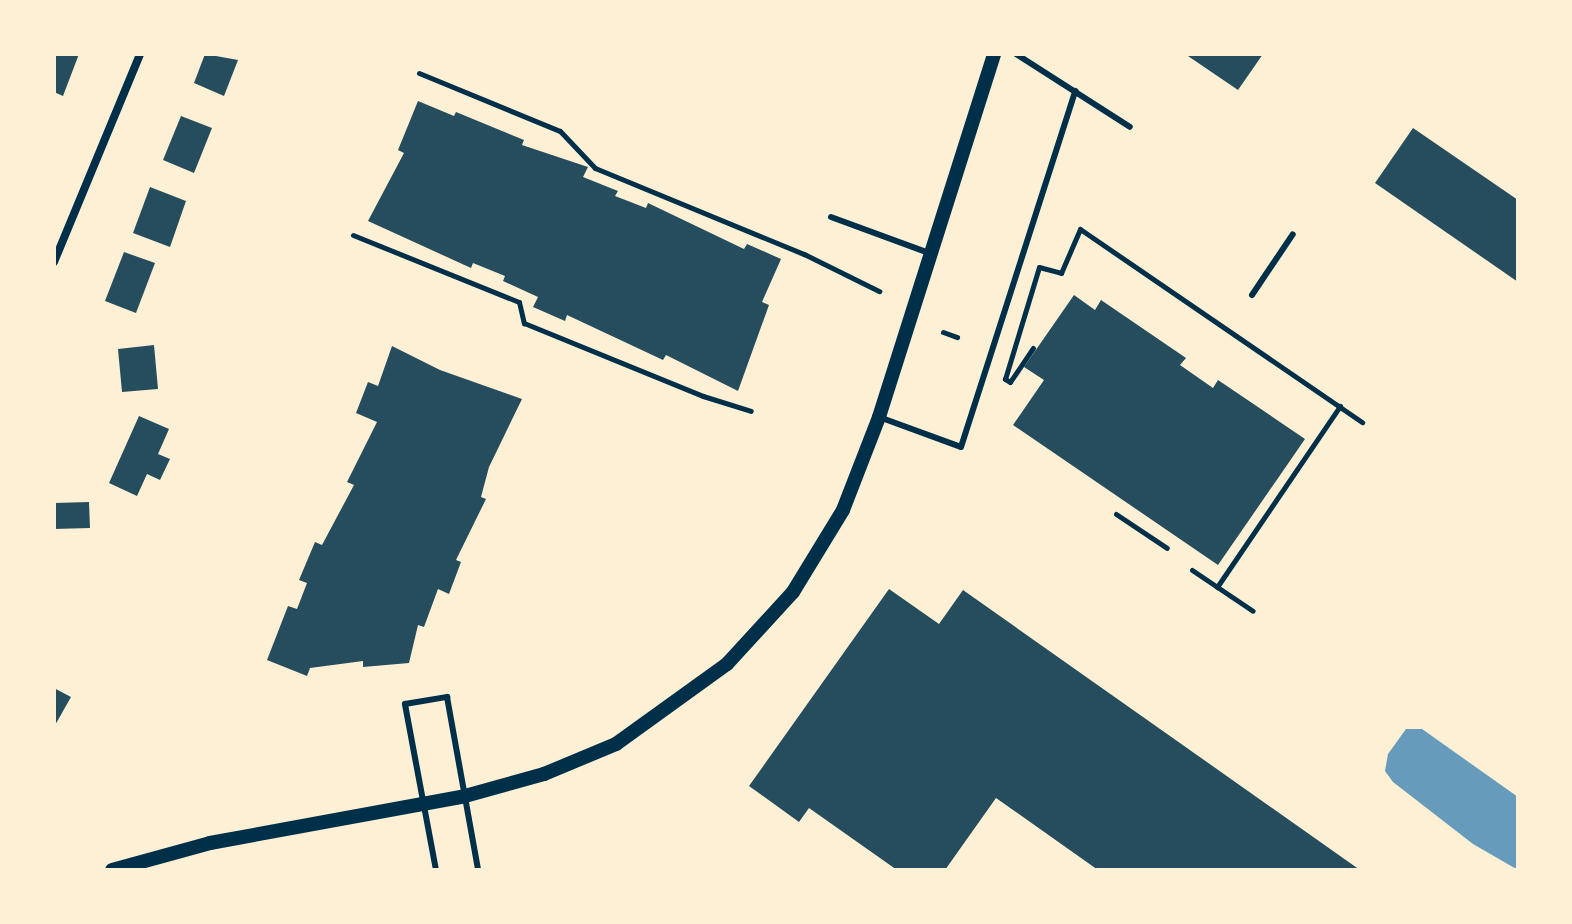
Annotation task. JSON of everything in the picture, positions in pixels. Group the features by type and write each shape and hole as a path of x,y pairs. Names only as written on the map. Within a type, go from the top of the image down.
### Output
{"street":[{"path":"54,262 140,54"},
{"path":"112,870 210,843 465,796 580,762 654,720 727,664 764,628 821,551 879,417 994,54"}],"lane":[{"path":"1016,54 1130,127"},
{"path":"879,417 961,447 1075,91"},
{"path":"831,217 929,253"},
{"path":"1252,295 1293,234"},
{"path":"436,870 405,704 447,697 478,870"}],"path":[{"path":"419,73 560,131 595,168 879,291"},
{"path":"1033,348 1010,382 1005,379 1039,267 1061,273 1080,229 1362,422"},
{"path":"353,235 519,302 524,323 751,411"},
{"path":"943,332 957,337"},
{"path":"1217,587 1340,406"},
{"path":"1116,514 1167,548"},
{"path":"1192,570 1253,611"}],"water":[{"path":"1406,729 1422,729 1518,797 1518,870 1473,844 1393,782 1385,771 1388,754"}],"building":[{"path":"54,54 79,54 63,96 54,92"},
{"path":"205,54 238,60 224,96 194,83"},
{"path":"1185,54 1263,54 1238,90"},
{"path":"418,101 454,116 456,112 524,140 522,145 588,167 583,177 618,191 615,196 646,208 648,203 744,249 747,244 781,259 762,302 769,305 738,391 666,355 663,360 567,315 565,321 533,307 538,297 503,281 505,276 473,263 471,268 368,221 404,153 398,150"},
{"path":"181,116 212,128 194,173 163,160"},
{"path":"1413,128 1518,200 1518,282 1375,183"},
{"path":"150,187 186,201 170,247 133,233"},
{"path":"124,252 155,263 136,313 105,301"},
{"path":"1074,295 1095,310 1101,300 1186,358 1180,365 1213,388 1218,380 1305,439 1218,565 1013,425 1044,380 1024,367"},
{"path":"154,345 158,389 122,392 118,349"},
{"path":"392,346 440,370 522,399 489,467 481,497 486,499 456,560 461,562 449,594 438,589 424,627 418,625 409,663 363,667 363,661 310,668 307,676 267,660 288,606 297,609 307,583 299,580 315,542 322,545 354,485 347,482 377,422 356,413 368,382 378,386"},
{"path":"139,416 169,429 158,454 170,459 160,480 147,474 137,496 109,483"},
{"path":"89,502 90,528 54,529 54,503"},
{"path":"889,589 939,624 963,590 1360,870 1098,870 996,798 945,870 897,870 809,808 799,822 749,786"},
{"path":"54,688 71,697 54,727"}]}
